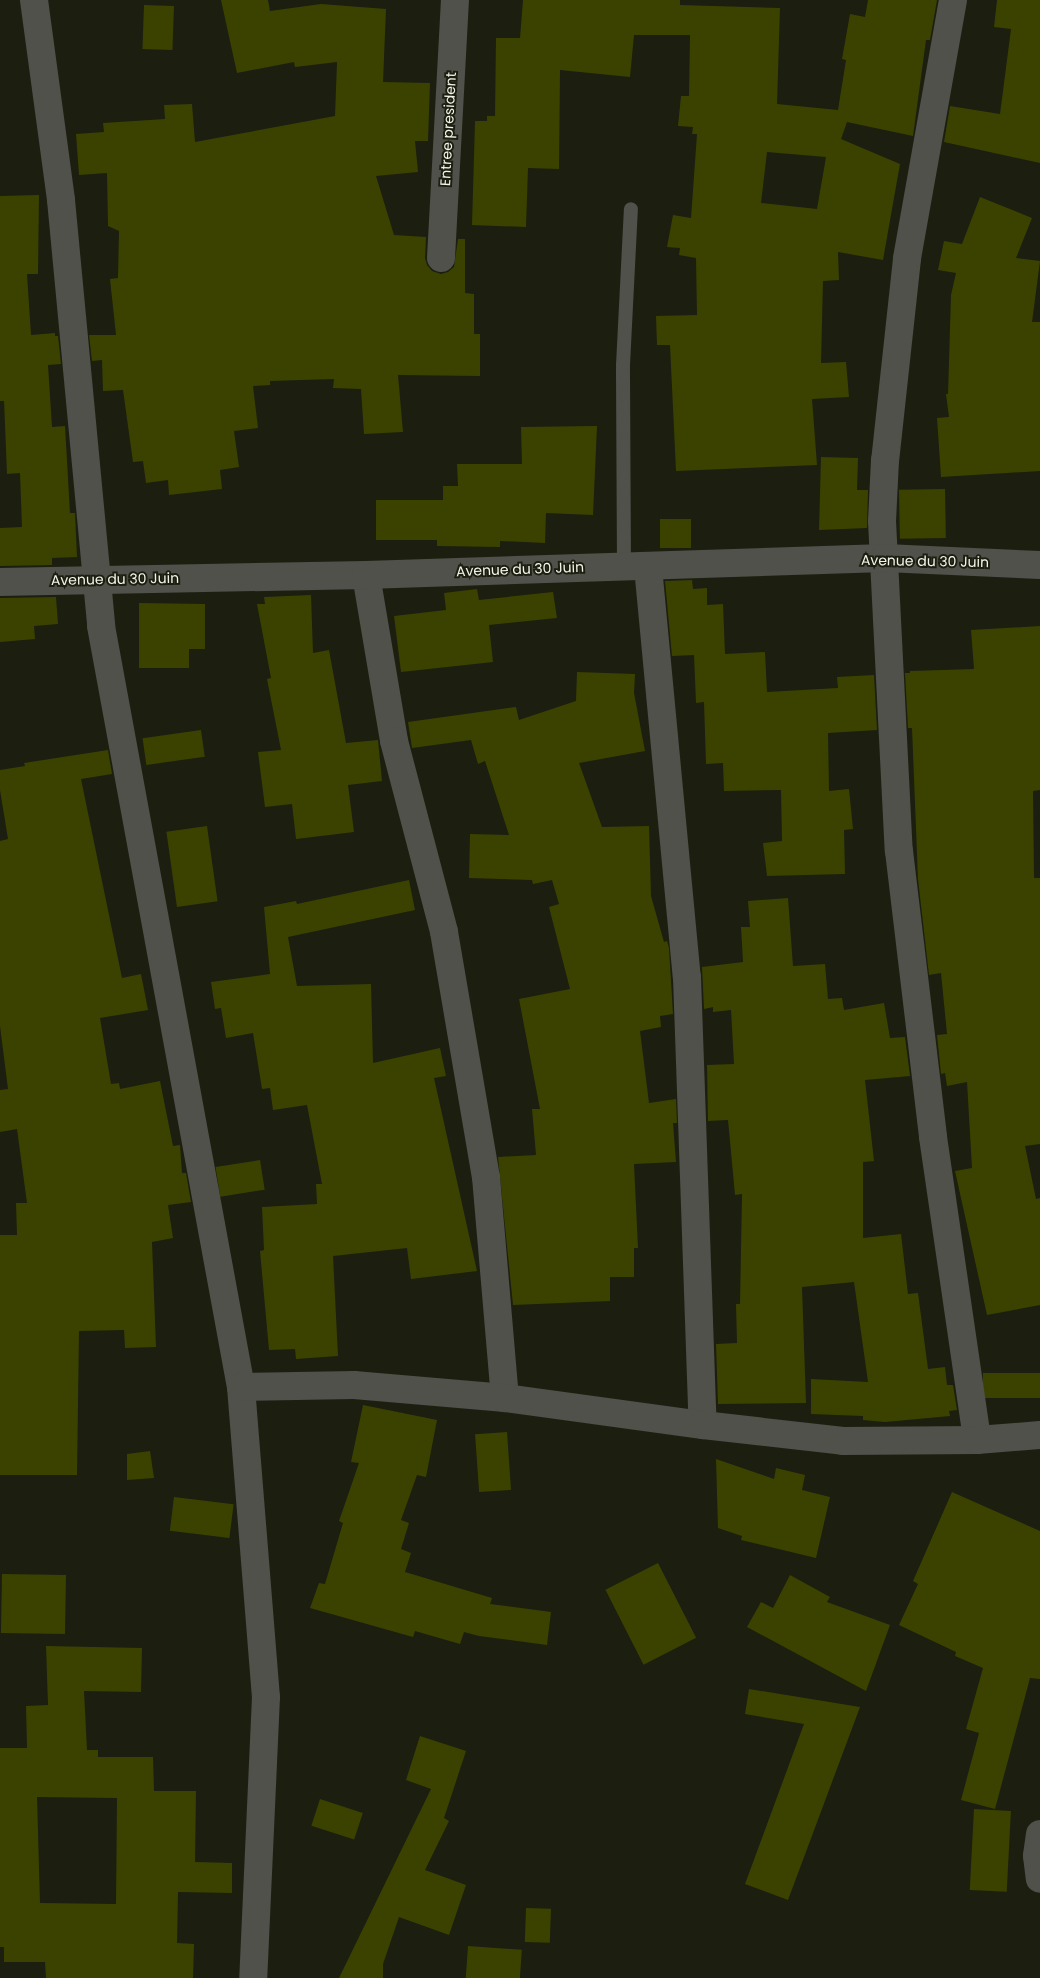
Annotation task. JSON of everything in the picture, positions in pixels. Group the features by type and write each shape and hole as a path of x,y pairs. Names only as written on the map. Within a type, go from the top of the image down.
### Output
{"street":[{"path":"34,0 61,200 95,579 110,678 240,1387 266,1697 253,1978"},
{"name":"Entree president","path":"441,258 455,0"},
{"path":"953,0 907,259 885,460 882,521 899,851 933,1136 977,1440"},
{"name":"Avenue du 30 Juin","path":"0,582 366,575 885,558 1040,565"},
{"path":"636,566 687,977 703,1425"},
{"path":"366,575 394,741 444,932 482,1157 505,1398"},
{"path":"240,1387 354,1385 505,1398 703,1425 843,1441 977,1440 1040,1435"},
{"path":"1040,1834 1037,1856 1040,1879"}],"lane":[{"path":"631,209 623,365 636,566"}],"building":[{"path":"221,0 268,0 270,11 321,4 386,9 383,82 430,83 428,141 415,141 418,172 376,176 394,235 426,237 425,258 427,265 432,271 441,274 448,272 454,267 458,239 465,239 465,293 474,294 474,334 480,334 480,376 398,375 403,432 364,434 361,389 333,388 334,379 270,381 270,385 253,386 258,428 234,431 239,467 220,470 222,489 169,495 168,480 146,483 143,461 133,462 123,390 103,391 102,360 92,361 89,335 116,335 110,279 118,278 119,231 108,226 107,173 79,175 76,134 104,132 103,123 165,119 164,105 192,104 195,142 335,116 337,62 295,67 294,62 237,73"},
{"path":"523,0 680,0 680,5 780,8 777,104 838,110 846,60 842,59 850,14 865,17 868,0 937,0 930,40 926,40 913,136 847,122 841,139 900,164 883,260 838,252 839,280 823,281 821,363 846,362 849,397 812,399 817,465 676,471 670,345 657,345 656,316 697,315 696,258 679,255 680,248 667,247 673,215 691,218 697,134 692,134 693,127 678,126 681,96 689,96 690,35 634,35 630,77 560,70 559,169 528,168 526,227 472,225 475,121 487,121 487,116 495,116 496,38 520,38","holes":["767,152 826,157 817,209 761,203"]},
{"path":"997,0 1040,0 1040,163 944,142 950,106 1000,114 1011,29 994,27"},
{"path":"144,5 174,6 172,50 142,49"},
{"path":"39,195 38,274 27,274 31,335 55,333 55,336 58,336 61,364 48,365 52,427 65,426 70,513 75,513 77,557 52,558 52,565 0,566 0,528 22,527 20,473 7,474 4,401 0,401 0,196"},
{"path":"980,197 1032,218 1016,258 1040,261 1032,322 1040,322 1040,471 941,477 937,418 949,417 946,394 948,394 951,295 956,273 938,270 944,241 962,244"},
{"path":"597,426 593,515 546,513 545,543 500,541 500,547 437,546 437,540 376,540 376,500 443,500 443,486 458,486 457,464 522,464 521,427"},
{"path":"821,457 858,458 857,490 868,490 867,528 819,530"},
{"path":"945,489 946,538 900,539 899,490"},
{"path":"660,519 691,519 691,548 660,548"},
{"path":"692,580 693,589 707,588 707,605 723,604 725,654 765,652 767,692 838,688 837,677 874,675 877,730 828,733 829,791 849,789 853,829 844,830 845,874 767,876 763,843 782,841 781,790 724,791 723,763 706,764 704,702 696,703 694,655 672,656 665,581"},
{"path":"477,589 479,600 553,592 557,618 489,625 493,662 401,672 394,616 446,610 444,593"},
{"path":"311,595 313,653 329,650 346,743 378,740 382,781 348,785 354,832 296,839 292,804 265,807 258,752 281,750 267,679 271,678 257,604 265,604 264,597"},
{"path":"56,597 58,624 34,626 35,639 0,642 0,598"},
{"path":"139,603 205,604 205,649 189,649 189,668 139,668"},
{"path":"1040,626 1040,790 1033,791 1034,878 1040,878 1040,1144 1025,1146 1036,1199 1040,1198 1040,1305 987,1315 955,1171 972,1168 967,1082 947,1086 945,1073 941,1074 937,1035 947,1034 941,973 929,975 918,879 912,728 908,728 905,673 910,673 910,671 974,669 971,630"},
{"path":"577,672 635,674 634,693 645,751 579,763 602,827 649,826 651,896 664,942 667,941 669,948 673,1014 660,1016 661,1027 640,1031 649,1103 676,1099 677,1123 673,1123 676,1162 634,1164 638,1248 634,1248 634,1277 610,1277 610,1301 513,1305 498,1157 536,1155 532,1109 540,1109 519,999 570,989 549,907 559,904 552,880 533,884 532,880 469,878 470,834 509,835 485,761 478,764 471,740 412,748 408,722 516,707 519,720 576,701"},
{"path":"201,730 205,757 146,765 143,738"},
{"path":"108,750 112,774 81,779 122,978 141,974 148,1010 100,1018 111,1084 119,1083 120,1089 160,1081 173,1146 180,1145 182,1173 186,1173 191,1202 168,1205 173,1238 152,1242 156,1347 125,1348 124,1330 79,1331 77,1475 0,1475 0,1235 17,1235 16,1203 27,1203 17,1129 0,1132 0,1090 8,1089 0,1026 0,841 8,839 0,790 0,770 25,766 24,763"},
{"path":"207,826 218,901 177,907 166,832"},
{"path":"409,880 415,910 288,937 297,986 371,984 373,1063 440,1048 446,1076 434,1078 477,1271 411,1279 407,1248 333,1256 338,1356 296,1359 295,1349 269,1350 260,1251 264,1250 262,1207 317,1204 316,1184 322,1184 307,1105 273,1110 270,1088 262,1089 253,1033 226,1038 221,1008 215,1009 211,982 270,974 264,907 296,901 297,904"},
{"path":"788,898 793,966 825,964 828,999 842,998 844,1010 884,1003 890,1038 905,1037 910,1076 865,1080 874,1161 863,1162 863,1238 901,1234 908,1294 918,1293 928,1369 945,1367 947,1385 953,1385 957,1410 949,1411 950,1416 885,1422 863,1420 863,1416 811,1414 811,1379 868,1382 854,1282 802,1287 806,1403 718,1404 716,1344 737,1343 736,1304 740,1304 742,1194 735,1195 728,1120 708,1121 707,1065 734,1064 731,1010 713,1012 713,1007 704,1009 702,967 743,962 741,927 750,927 748,901"},
{"path":"260,1160 265,1190 220,1197 216,1167"},
{"path":"983,1373 1040,1373 1040,1398 983,1398"},
{"path":"363,1405 437,1420 426,1477 417,1475 401,1520 409,1523 401,1549 411,1553 405,1572 492,1598 490,1604 551,1612 547,1645 479,1636 464,1632 460,1644 415,1631 413,1637 310,1608 319,1583 325,1584 343,1523 339,1521 359,1463 351,1462"},
{"path":"507,1432 511,1490 479,1492 475,1434"},
{"path":"150,1451 154,1478 127,1480 127,1454"},
{"path":"716,1459 774,1479 776,1468 805,1475 802,1490 830,1497 816,1558 741,1540 742,1536 718,1528"},
{"path":"952,1492 1040,1531 1040,1679 1030,1678 995,1809 961,1800 979,1733 966,1729 983,1668 955,1656 956,1652 899,1625 918,1584 913,1581"},
{"path":"174,1497 234,1504 229,1538 170,1531"},
{"path":"658,1563 696,1638 644,1665 605,1590"},
{"path":"2,1574 66,1575 65,1634 1,1633"},
{"path":"790,1575 830,1597 827,1602 890,1625 866,1691 747,1627 761,1602 773,1608"},
{"path":"46,1646 142,1648 141,1692 84,1691 87,1750 98,1750 98,1757 153,1757 154,1791 196,1791 195,1862 232,1863 232,1893 178,1892 177,1943 194,1944 193,1978 46,1978 45,1962 4,1962 4,1947 0,1947 0,1748 27,1748 26,1706 48,1705","holes":["37,1797 117,1798 116,1904 40,1903"]},
{"path":"749,1689 860,1707 788,1900 745,1884 804,1724 745,1714"},
{"path":"420,1736 466,1751 444,1818 449,1821 425,1870 466,1885 449,1935 399,1917 383,1964 383,1978 339,1978 431,1789 406,1780"},
{"path":"320,1799 363,1813 354,1840 311,1826"},
{"path":"974,1809 1011,1811 1007,1892 970,1890"},
{"path":"526,1908 551,1909 550,1943 525,1942"},
{"path":"468,1946 522,1950 520,1978 466,1978"}]}
